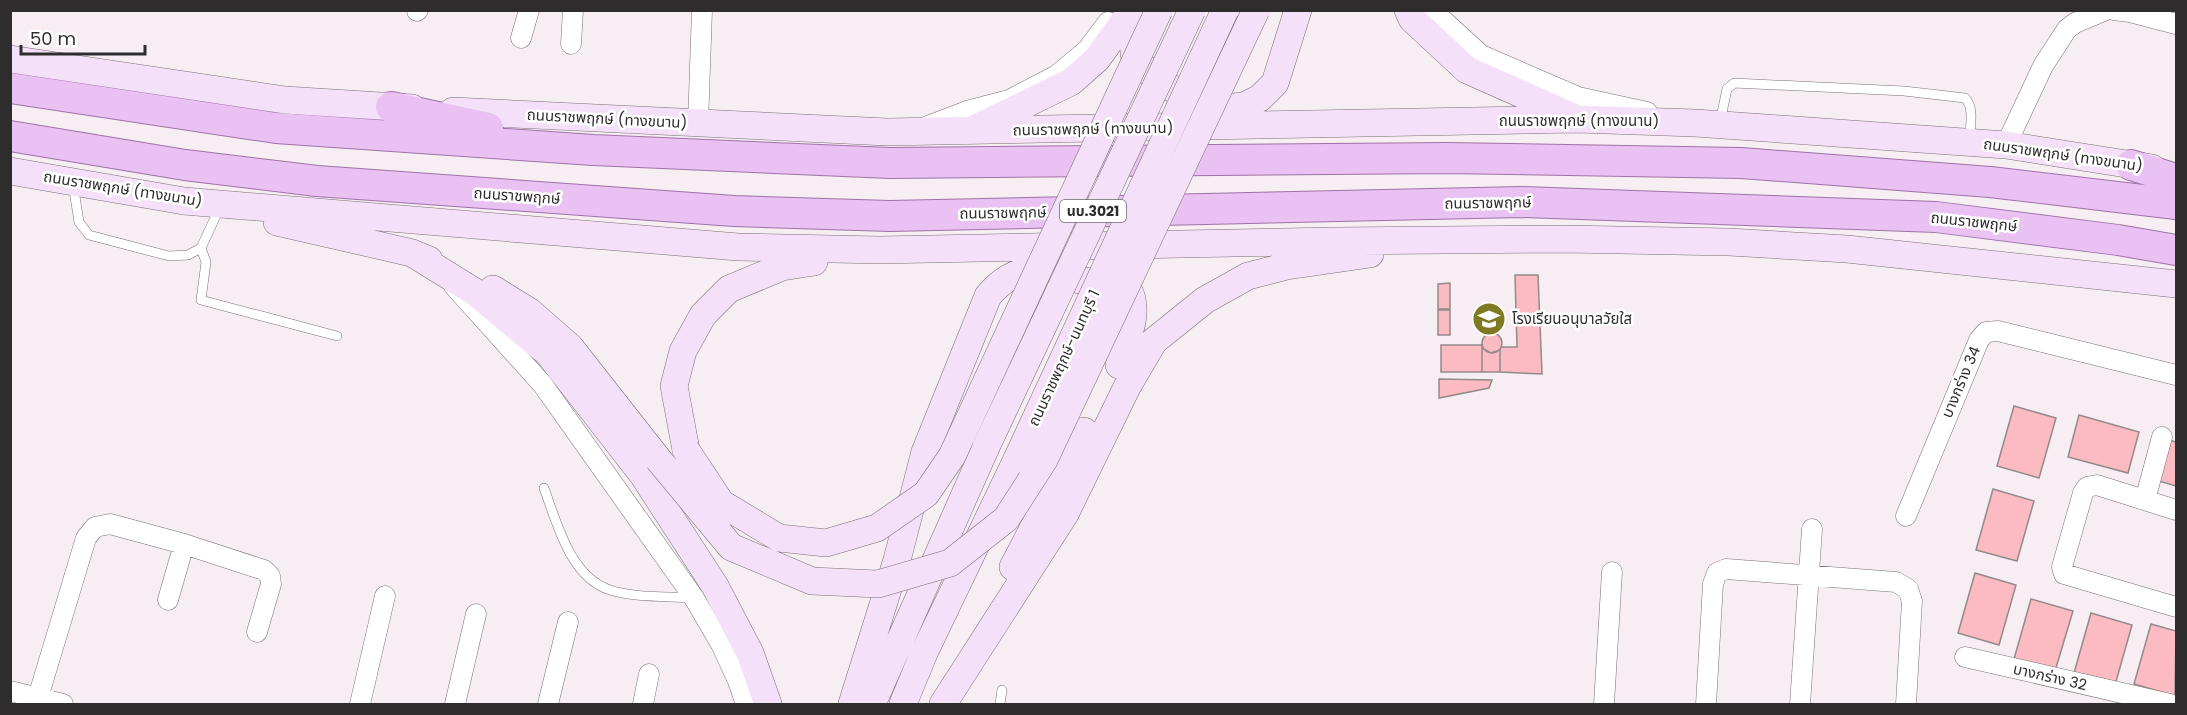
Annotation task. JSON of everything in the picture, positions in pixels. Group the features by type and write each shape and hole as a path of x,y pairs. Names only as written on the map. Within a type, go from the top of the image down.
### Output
{"main road":[{"path":"880,250 782,267 729,289 703,315 683,351 674,386 686,450 721,503 779,538 826,543 877,528 926,494 952,456 1159,10"},
{"path":"872,705 986,447 1192,10"},
{"name":"ถนนราชพฤกษ์-นนทบุรี 1","path":"903,705 924,653 1226,10"},
{"path":"184,201 412,253 476,279 530,312 570,347 731,547 812,581 878,584 950,563 1006,519 1044,460 1256,10"},
{"path":"1126,12 1135,60 1166,86 1221,108 1244,106 1260,98 1275,82 1298,10"},
{"path":"1408,10 1412,19 1467,70 1577,119"},
{"path":"970,131 1071,82 1097,59 1126,12"},
{"name":"ถนนราชพฤกษ์ (ทางขนาน)","path":"10,59 285,100 698,124 911,132 1577,119 1707,123 2006,145 2176,172"},
{"path":"10,88 276,128 593,150 890,163 1447,158 1741,163 1990,182 2176,204"},
{"path":"391,107 593,150"},
{"name":"ถนนราชพฤกษ์","path":"10,136 184,165 317,181 734,211 890,216 1521,202 1936,217 2118,240 2176,250"},
{"path":"2131,165 2176,179"},
{"name":"ถนนราชพฤกษ์ (ทางขนาน)","path":"10,171 184,201 738,247 880,250 1565,239 1730,242 1859,250 2176,284"},
{"path":"932,705 971,646 1119,365 1147,325 1180,296 1204,280 1234,265 1333,241"},
{"path":"943,705 1065,514 1121,397 1155,341 1205,300 1248,276 1287,266 1358,257 1424,241"},
{"path":"412,253 475,292 548,353 643,475 715,586 750,652 768,705"},
{"path":"852,705 897,560 920,467 988,296 999,283 1022,271 1033,271 1128,289 1133,297 1134,311 1119,365"}],"street":[{"path":"521,38 529,10"},
{"path":"572,44 573,10"},
{"path":"698,124 702,10"},
{"path":"1432,10 1481,56 1578,98 1707,123"},
{"path":"2006,145 2043,66 2067,28 2105,11 2130,12 2176,24"},
{"path":"911,132 967,111 1009,100 1057,75 1126,12"},
{"path":"442,272 543,385 694,598 722,646 746,705"},
{"name":"บางกร่าง 34","path":"1906,516 1979,340 1986,332 1998,331 2176,375"},
{"path":"2145,500 2162,437"},
{"path":"2176,510 2097,485 2087,487 2083,493 2062,571 2064,574 2176,607"},
{"path":"37,701 86,538 95,527 110,524 184,544 264,570 270,576 271,584 258,632"},
{"path":"1800,705 1812,529"},
{"path":"168,600 184,544"},
{"path":"1706,705 1713,584 1717,573 1726,569 1896,582 1908,589 1912,601 1906,705"},
{"path":"1604,705 1612,572"},
{"path":"364,704 385,596"},
{"path":"455,705 476,614"},
{"path":"548,705 568,621"},
{"name":"บางกร่าง 32","path":"1965,657 2170,705"},
{"path":"643,705 650,674"},
{"path":"10,691 37,701 63,705"}],"lane":[{"path":"1707,123 1727,89 1734,83 1904,92 1965,98 1971,110 1969,142"},
{"path":"73,182 79,222 89,235 169,256 188,255 201,248 219,209"},
{"path":"201,248 206,262 201,300 337,336"},
{"path":"544,488 563,537 579,567 590,579 609,590 623,593 694,598"},
{"path":"1000,705 1002,690"}],"building":[{"path":"1515,275 1538,275 1542,374 1500,372 1501,347 1517,347"},
{"path":"1450,283 1450,309 1438,309 1438,284"},
{"path":"1438,310 1450,310 1450,335 1438,335"},
{"path":"1492,333 1499,336 1502,343 1499,350 1492,353 1485,350 1482,343 1485,336"},
{"path":"1441,345 1482,345 1482,372 1441,372"},
{"path":"1482,348 1491,353 1500,350 1500,372 1482,372"},
{"path":"1439,379 1492,380 1489,388 1439,398"},
{"path":"2014,406 2056,418 2039,478 1997,466"},
{"path":"2079,415 2139,432 2128,473 2068,457"},
{"path":"2163,438 2176,442 2176,486 2152,479"},
{"path":"1993,489 2034,501 2017,561 1976,550"},
{"path":"1975,573 2016,585 1999,645 1958,633"},
{"path":"2031,599 2073,611 2055,671 2014,659"},
{"path":"2091,613 2132,625 2115,685 2074,673"},
{"path":"2151,624 2176,631 2175,696 2134,684"}],"place":[{"name":"โรงเรียนอนุบาลวัยใส","path":"1489,319"}]}
